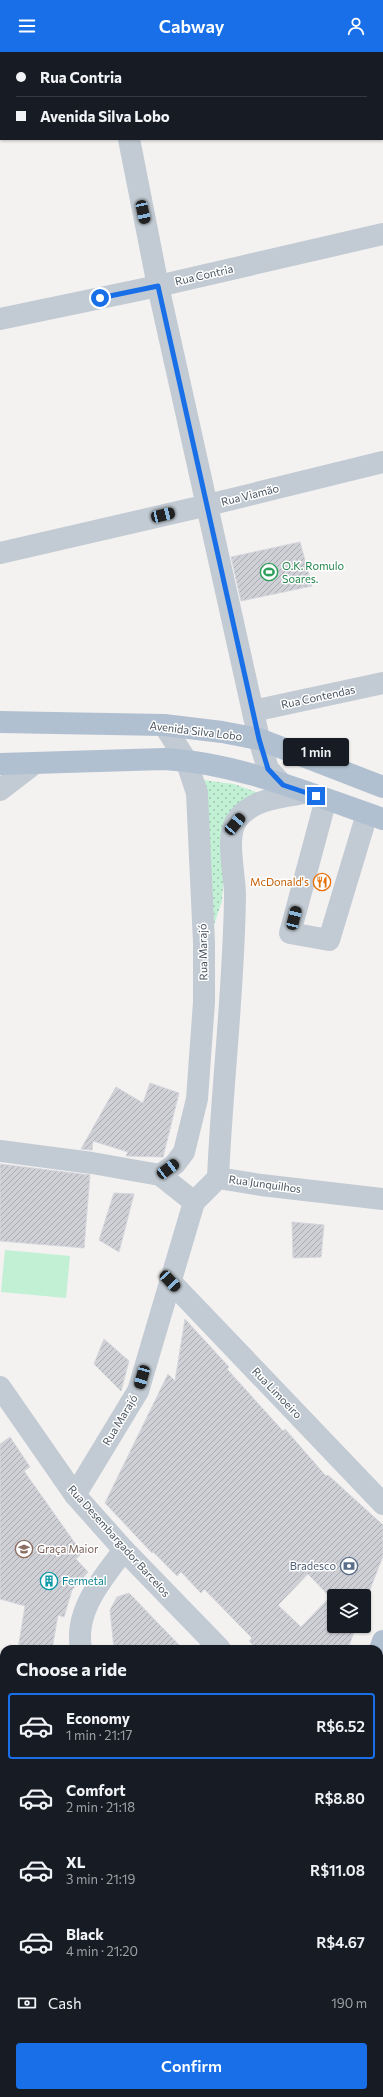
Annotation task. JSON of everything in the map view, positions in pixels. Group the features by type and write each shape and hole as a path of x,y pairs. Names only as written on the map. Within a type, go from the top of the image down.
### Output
{"main road":[{"name":"Avenida Silva Lobo","path":"0,722 164,725 222,732 259,739 383,787"},
{"path":"0,765 186,760 222,767 283,785 375,816"}],"street":[{"path":"129,140 158,286 259,739 268,769 283,785"},
{"name":"Rua Contria","path":"0,318 158,286 383,234"},
{"name":"Rua Viamão","path":"0,553 208,505 383,462"},
{"name":"Rua Contendas","path":"253,711 383,683"},
{"name":"Rua Marajó","path":"160,1175 175,1164 184,1152 197,1099 204,1002 204,943 197,793 186,760 164,725"},
{"path":"0,790 35,763"},
{"path":"0,765 6,776 4,786 0,790"},
{"path":"218,1178 220,1132 229,1026 235,895 232,837 235,824 245,811 267,799 316,796 290,933 329,940 375,816"},
{"path":"204,1002 235,895"},
{"path":"0,1151 92,1163 160,1175 194,1202"},
{"name":"Rua Junquilhos","path":"194,1202 218,1178 262,1186 383,1199"},
{"name":"Rua Marajó","path":"75,1496 138,1391 194,1202"},
{"name":"Rua Limoeiro","path":"170,1281 383,1504"},
{"name":"Rua Desembargador Barcelos","path":"0,1387 75,1496 124,1550 216,1645"},
{"path":"80,1645 78,1634 92,1592 124,1550"}],"green space":[{"path":"203,780 234,784 259,793 224,868 222,901 214,925"},
{"path":"5,1250 70,1256 66,1298 1,1292"}],"building":[{"name":"O.K. Romulo Soares.","path":"300,542 312,586 241,601 231,557"},
{"path":"150,1083 179,1093 163,1157 126,1156 128,1152 93,1141 92,1150 81,1149 116,1087 143,1103"},
{"path":"0,1164 90,1175 84,1248 0,1241"},
{"path":"114,1193 134,1194 119,1252 99,1240"},
{"path":"292,1222 324,1225 321,1257 293,1258"},
{"path":"185,1319 229,1367 227,1369 283,1431 285,1429 326,1476 328,1475 383,1525 383,1556 370,1589 327,1589 327,1594 308,1574 278,1605 301,1627 327,1600 327,1633 354,1633 349,1645 253,1645 249,1641 252,1638 204,1589 201,1593 181,1572 177,1576 153,1552 152,1553 105,1503 168,1374 175,1381"},
{"path":"104,1339 129,1361 121,1391 94,1364"},
{"path":"10,1437 30,1467 24,1471 82,1553 76,1559 88,1572 72,1590 64,1617 58,1615 53,1645 19,1645 25,1606 0,1599 0,1444"},
{"path":"129,1593 179,1645 114,1645 110,1610 117,1597"}],"place":[{"name":"O.K. Romulo Soares.","path":"269,572"},
{"name":"McDonald's","path":"322,882"},
{"name":"Graça Maior","path":"24,1549"},
{"name":"Bradesco","path":"349,1566"},
{"name":"Fermetal","path":"49,1581"}],"route":[{"path":"100,298 158,286 259,739 268,769 283,785 316,796"}]}
